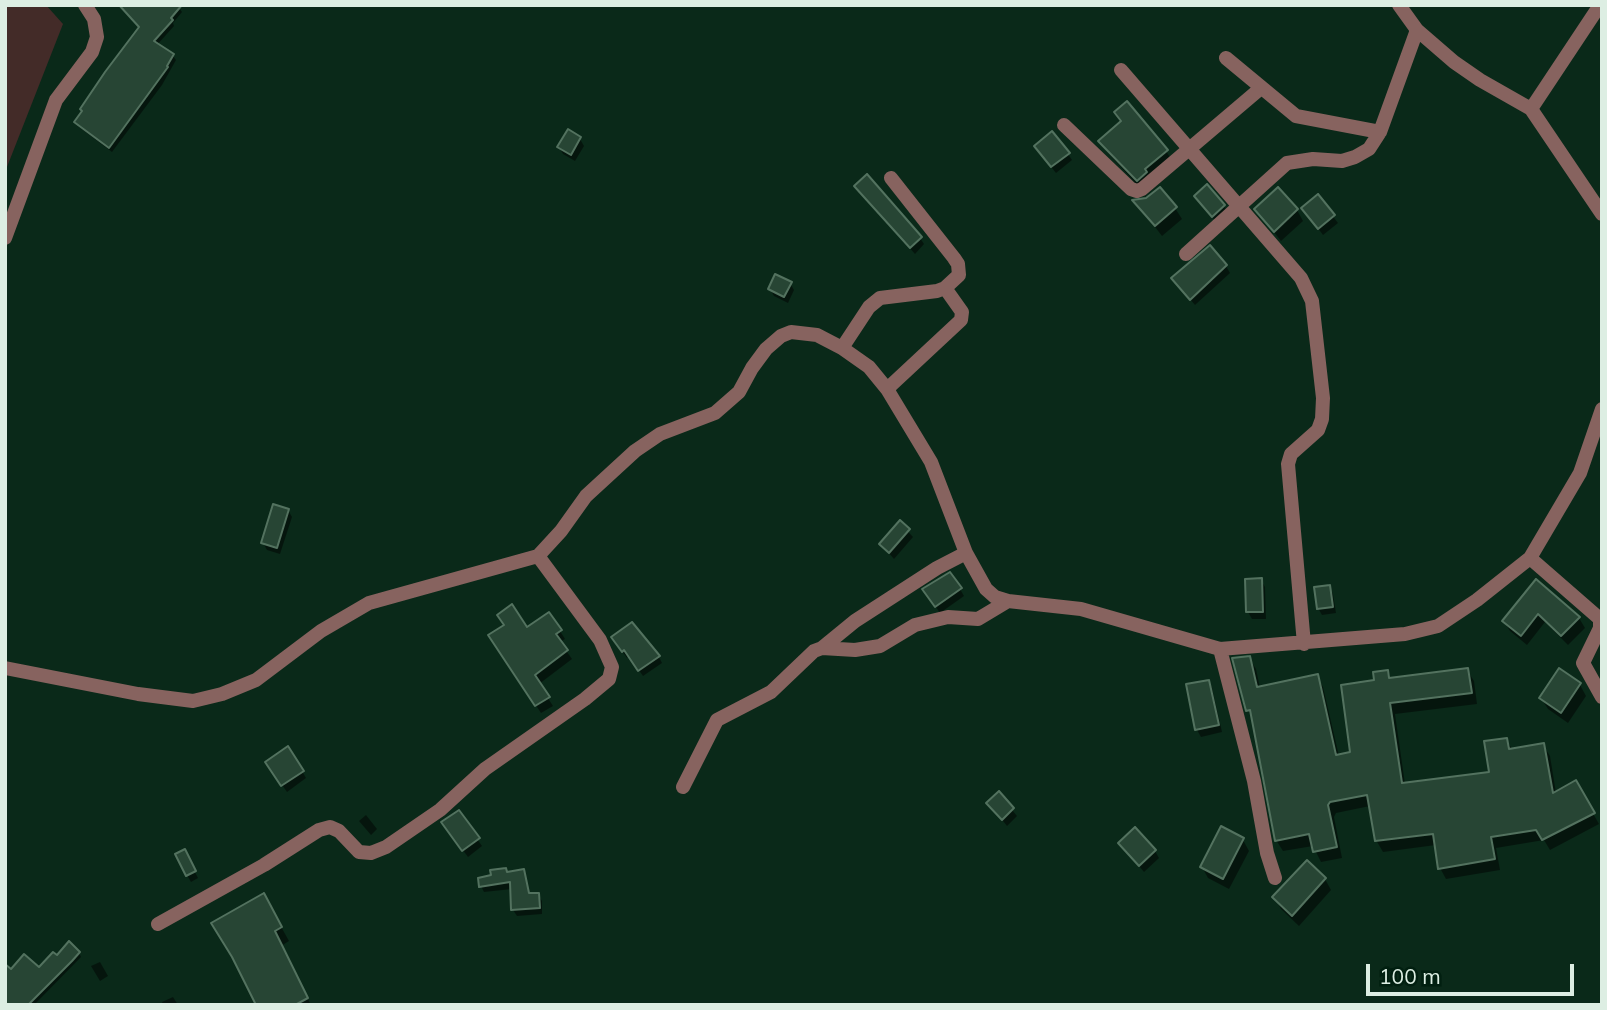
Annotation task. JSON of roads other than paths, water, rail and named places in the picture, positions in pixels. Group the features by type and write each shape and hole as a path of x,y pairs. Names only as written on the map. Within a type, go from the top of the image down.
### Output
{"street":[{"path":"5,238 56,100 92,52 97,37 94,19 85,5"},
{"path":"1399,5 1417,30 1454,62 1531,109 1602,214"},
{"path":"1531,109 1600,5"},
{"path":"1186,254 1287,163 1295,160 1342,161 1369,149 1380,132 1417,30"},
{"path":"1226,58 1296,116 1380,132"},
{"path":"1121,70 1301,278 1312,300 1323,398 1322,419 1318,430 1291,454 1288,464 1304,644"},
{"path":"1064,125 1131,189 1142,190 1261,88"},
{"path":"842,348 869,307 880,298 937,291 959,275 958,264 891,178"},
{"path":"887,389 961,320 962,312 944,288"},
{"path":"5,668 138,694 193,701 222,694 256,680 321,631 369,603 538,556 561,531 586,496 635,451 660,434 715,412 739,392 751,368 766,349 781,336 792,332 817,335 842,348 869,367 887,389 931,462 966,553 986,589 995,597 1008,601 1082,609 1220,649 1405,634 1438,625 1477,600 1530,558 1580,474 1602,409"},
{"path":"682,787 717,720 771,692 807,656 822,648 856,621 937,568 966,553"},
{"path":"158,924 264,865 319,830 330,827 339,831 359,852 371,853 386,847 440,810 485,769 609,679 612,667 600,640 538,556"},
{"path":"1530,558 1600,619 1600,628 1583,663 1602,697"},
{"path":"822,648 855,650 880,646 915,625 948,617 978,620 1008,601"},
{"path":"1220,649 1254,781 1267,853 1275,878"}]}
